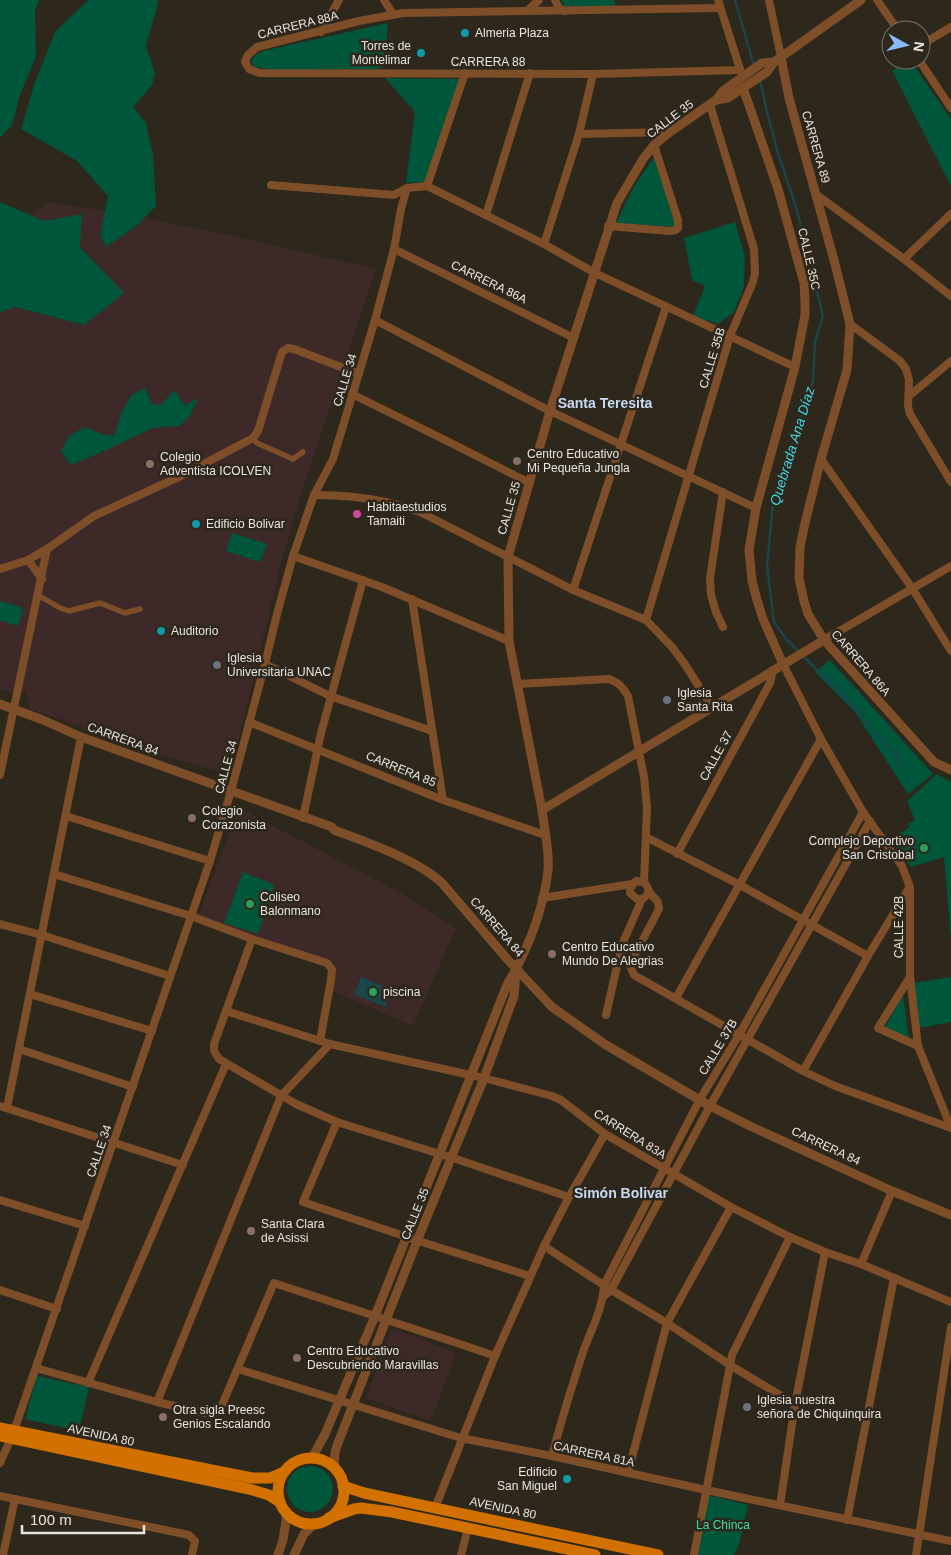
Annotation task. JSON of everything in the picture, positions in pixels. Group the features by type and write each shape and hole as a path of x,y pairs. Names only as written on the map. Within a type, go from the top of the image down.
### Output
{"main road":[{"name":"AVENIDA 80","path":"0,1428 8,1435 249,1489 268,1495 280,1502"},
{"name":"AVENIDA 80","path":"8,1435 252,1478 270,1478 284,1472"},
{"path":"329,1518 340,1507 343,1486 340,1476 334,1468 323,1460 301,1459 292,1464 284,1472 280,1481 280,1502 287,1514 295,1520 304,1523 314,1524 329,1518 354,1508 361,1508 392,1512 468,1528 566,1552 595,1555"},
{"name":"AVENIDA 80","path":"343,1486 364,1493 658,1555"}],"street":[{"path":"321,32 339,0"},
{"path":"384,0 393,14"},
{"path":"528,10 539,0"},
{"path":"554,0 559,8 565,11"},
{"name":"CARRERA 89","path":"769,0 777,59 817,195 951,296"},
{"name":"CALLE 35","path":"312,1458 325,1434 375,1316 507,985 528,946 542,898 548,869 546,835 509,641 508,557 550,411 595,273 608,226 624,190 654,145 713,103 728,98 767,72 777,59 861,0"},
{"path":"877,0 891,20"},
{"path":"719,4 742,71"},
{"name":"CARRERA 88A","path":"246,58 257,47 393,14 528,10 565,11 719,4"},
{"path":"931,39 951,27"},
{"name":"CARRERA 88","path":"246,58 246,66 259,73 593,74 742,71"},
{"name":"CALLE 35","path":"713,103 742,71 777,59"},
{"path":"926,70 951,108"},
{"path":"427,186 465,73"},
{"path":"486,215 530,73"},
{"path":"544,244 578,134 593,74"},
{"name":"CALLE 35C","path":"743,88 778,189 804,283 805,315 795,367 756,508"},
{"name":"CALLE 35B","path":"646,620 730,336 755,273 754,249 713,103"},
{"path":"578,134 670,132"},
{"path":"608,226 676,230 679,224 654,145"},
{"path":"272,185 394,195 407,188 427,186 544,244 595,273 795,367"},
{"name":"CALLE 34","path":"0,1462 8,1435 36,1368 57,1309 210,861 232,791 293,556 314,495 333,459 375,320 394,249 401,208 407,188"},
{"name":"CALLE 35C","path":"817,195 850,324 847,370 821,459"},
{"path":"904,259 951,214"},
{"name":"CARRERA 86A","path":"394,249 574,338"},
{"path":"574,590 666,307"},
{"path":"375,320 550,411 756,508 749,550 752,581 763,619 786,662"},
{"path":"850,324 900,361 906,369 909,380 908,406 910,414 949,472 951,482"},
{"path":"0,569 28,560 94,516 182,476 254,438 258,431 282,352 288,348 359,374"},
{"path":"909,396 951,361"},
{"path":"352,394 530,483"},
{"path":"254,438 258,443 293,459 303,452"},
{"path":"821,459 912,588 951,651"},
{"name":"CARRERA 86A","path":"821,459 805,523 799,564 799,578 808,614 824,640 934,762 951,769"},
{"path":"722,492 710,578 711,595 716,612 724,626"},
{"path":"314,495 340,495 406,506 574,590 646,620 680,658 712,707"},
{"path":"0,775 47,549"},
{"path":"293,556 412,599 509,641"},
{"path":"28,560 42,579"},
{"path":"542,810 811,647 951,566"},
{"path":"303,818 330,696 363,580"},
{"path":"38,595 69,611 100,603 125,613 140,609"},
{"path":"412,599 443,800"},
{"name":"CALLE 42B","path":"786,662 821,739 863,812 902,866 910,887 910,977 918,1046 951,1128"},
{"path":"265,664 330,696 432,730"},
{"name":"CALLE 37","path":"677,854 770,683 773,670"},
{"path":"517,684 609,679 619,683 624,689 628,696 644,777 647,808 644,882"},
{"name":"CARRERA 84","path":"0,704 44,720 81,737 364,841 432,874 552,1007 606,1045 710,1106 750,1126 892,1191 951,1215"},
{"name":"CARRERA 85","path":"249,722 443,800 546,835"},
{"path":"81,737 19,1049 3,1107 183,1165"},
{"path":"676,998 821,739"},
{"name":"CALLE 37B","path":"552,1456 564,1412 603,1297 604,1285 700,1099 739,1035 863,812"},
{"path":"66,816 210,861"},
{"name":"CALLE 37B","path":"603,1297 612,1290 710,1106 870,821"},
{"path":"646,837 740,885 868,956"},
{"path":"54,874 191,916 252,940 327,963 332,968 332,980 320,1041"},
{"path":"542,898 632,884 636,881 644,882 659,906 658,914 630,965 632,972 638,977 803,1071 835,1086 951,1128"},
{"path":"632,884 630,888 632,897 642,899"},
{"path":"803,1071 868,956 910,887"},
{"path":"606,1015 624,940 642,899 649,892"},
{"path":"0,924 42,935 170,976"},
{"path":"252,940 213,1047 215,1055 226,1064 311,1112 569,1197"},
{"name":"CALLE 35","path":"334,1468 335,1452 417,1241 484,1078 514,996 517,969"},
{"path":"910,977 878,1028 918,1046"},
{"path":"30,994 152,1031"},
{"name":"CARRERA 83A","path":"226,1011 330,1044 484,1078 543,1093 561,1100 604,1134 731,1207 790,1237 825,1252 861,1264 951,1302"},
{"path":"157,1402 281,1096 330,1044"},
{"path":"19,1049 133,1087"},
{"path":"88,1383 226,1064"},
{"path":"337,1122 303,1202 417,1241 530,1276"},
{"path":"435,1508 461,1438 530,1276 569,1197 604,1134"},
{"path":"861,1264 892,1191"},
{"path":"0,1200 85,1226"},
{"path":"628,1473 667,1323 731,1207"},
{"path":"694,1555 732,1355 790,1237"},
{"path":"544,1246 794,1404"},
{"path":"780,1505 794,1404 825,1252"},
{"path":"847,1520 894,1278"},
{"path":"36,1368 157,1402 204,1412 215,1412 222,1406 274,1283 495,1356"},
{"path":"0,1290 57,1309"},
{"path":"916,1555 951,1327"},
{"name":"CARRERA 81A","path":"238,1369 461,1438 951,1542"},
{"path":"0,1496 189,1535 195,1540 192,1555"},
{"path":"3,1555 15,1499"},
{"path":"278,1555 283,1540 287,1514"},
{"path":"294,1555 304,1534 314,1524"},
{"path":"461,1555 468,1528"}],"shaded area":[{"path":"49,202 120,213 234,236 376,269 300,498 282,559 230,775 175,759 30,709 25,691 14,689 13,692 0,689 0,235"},
{"name":"Colegio Corazonista","path":"239,808 401,893 456,928 413,1026 332,991 337,964 198,916"},
{"path":"392,1328 456,1353 431,1421 366,1398"}],"green space":[{"path":"0,0 39,0 35,11 36,56 20,95 12,125 0,138"},
{"path":"88,0 158,0 146,46 155,73 152,85 133,107 146,123 153,155 156,206 135,227 106,247 100,235 108,196 77,161 21,129 35,82 55,32"},
{"path":"561,0 615,0 615,6 564,6"},
{"path":"388,23 385,66 376,69 272,70 254,67 251,61 255,55 263,51"},
{"path":"917,70 951,119 951,186 892,71"},
{"path":"385,78 459,79 425,182 406,183 415,112"},
{"path":"654,157 677,224 673,227 616,223 633,188"},
{"path":"0,202 44,221 82,214 80,247 124,293 84,325 15,307 0,312"},
{"path":"735,222 745,257 744,286 734,312 718,324 693,316 705,286 692,280 684,238"},
{"path":"145,388 152,404 161,405 174,390 185,405 198,398 190,416 179,426 152,428 71,465 61,451 69,436 85,427 101,434 114,436 121,414 131,395"},
{"path":"232,533 267,544 260,562 226,551"},
{"path":"0,601 23,608 18,626 0,620"},
{"path":"830,660 933,774 908,794 855,712 815,672"},
{"name":"Complejo Deportivo San Cristobal","path":"937,774 951,782 951,939 944,857 911,867 890,839 910,827 908,824 915,820 907,801"},
{"name":"Coliseo Balonmano","path":"243,872 274,885 258,934 224,923"},
{"path":"951,977 951,1022 919,1028 914,983"},
{"path":"903,995 909,1039 884,1029"},
{"path":"37,1376 89,1387 79,1431 25,1419"},
{"path":"305,1466 315,1466 327,1472 332,1480 332,1498 327,1506 319,1511 305,1512 297,1509 290,1502 287,1494 287,1484 290,1476 297,1469"},
{"name":"La Chinca","path":"708,1495 748,1505 739,1545 734,1555 697,1555"}],"water":[{"name":"piscina","path":"361,977 392,990 385,1007 354,994"}],"waterway":[{"name":"Quebrada Ana Díaz","path":"735,0 754,66"},
{"name":"Quebrada Ana Díaz","path":"760,80 778,153 797,210 823,316 815,342 813,381 773,503 767,566 774,622 787,640 858,711 870,728 898,757 901,766"}],"place":[{"name":"Almeria Plaza","path":"465,33"},
{"name":"Torres de Montelimar","path":"421,53"},
{"name":"Centro Educativo Mi Pequeña Jungla","path":"517,461"},
{"name":"Colegio Adventista ICOLVEN","path":"150,464"},
{"name":"Habitaestudios Tamaiti","path":"357,514"},
{"name":"Edificio Bolivar","path":"196,524"},
{"name":"Auditorio","path":"161,631"},
{"name":"Iglesia Universitaria UNAC","path":"217,665"},
{"name":"Iglesia Santa Rita","path":"667,700"},
{"name":"Colegio Corazonista","path":"192,818"},
{"name":"Complejo Deportivo San Cristobal","path":"924,848"},
{"name":"Coliseo Balonmano","path":"250,904"},
{"name":"Centro Educativo Mundo De Alegrias","path":"552,954"},
{"name":"piscina","path":"373,992"},
{"name":"Santa Clara de Asissi","path":"251,1231"},
{"name":"Centro Educativo Descubriendo Maravillas","path":"297,1358"},
{"name":"Iglesia nuestra señora de Chiquinquira","path":"747,1407"},
{"name":"Otra sigla Preesc Genios Escalando","path":"163,1417"},
{"name":"Edificio San Miguel","path":"567,1479"}],"district":[{"name":"Santa Teresita","path":"605,403"},
{"name":"Simón Bolivar","path":"621,1193"}]}
